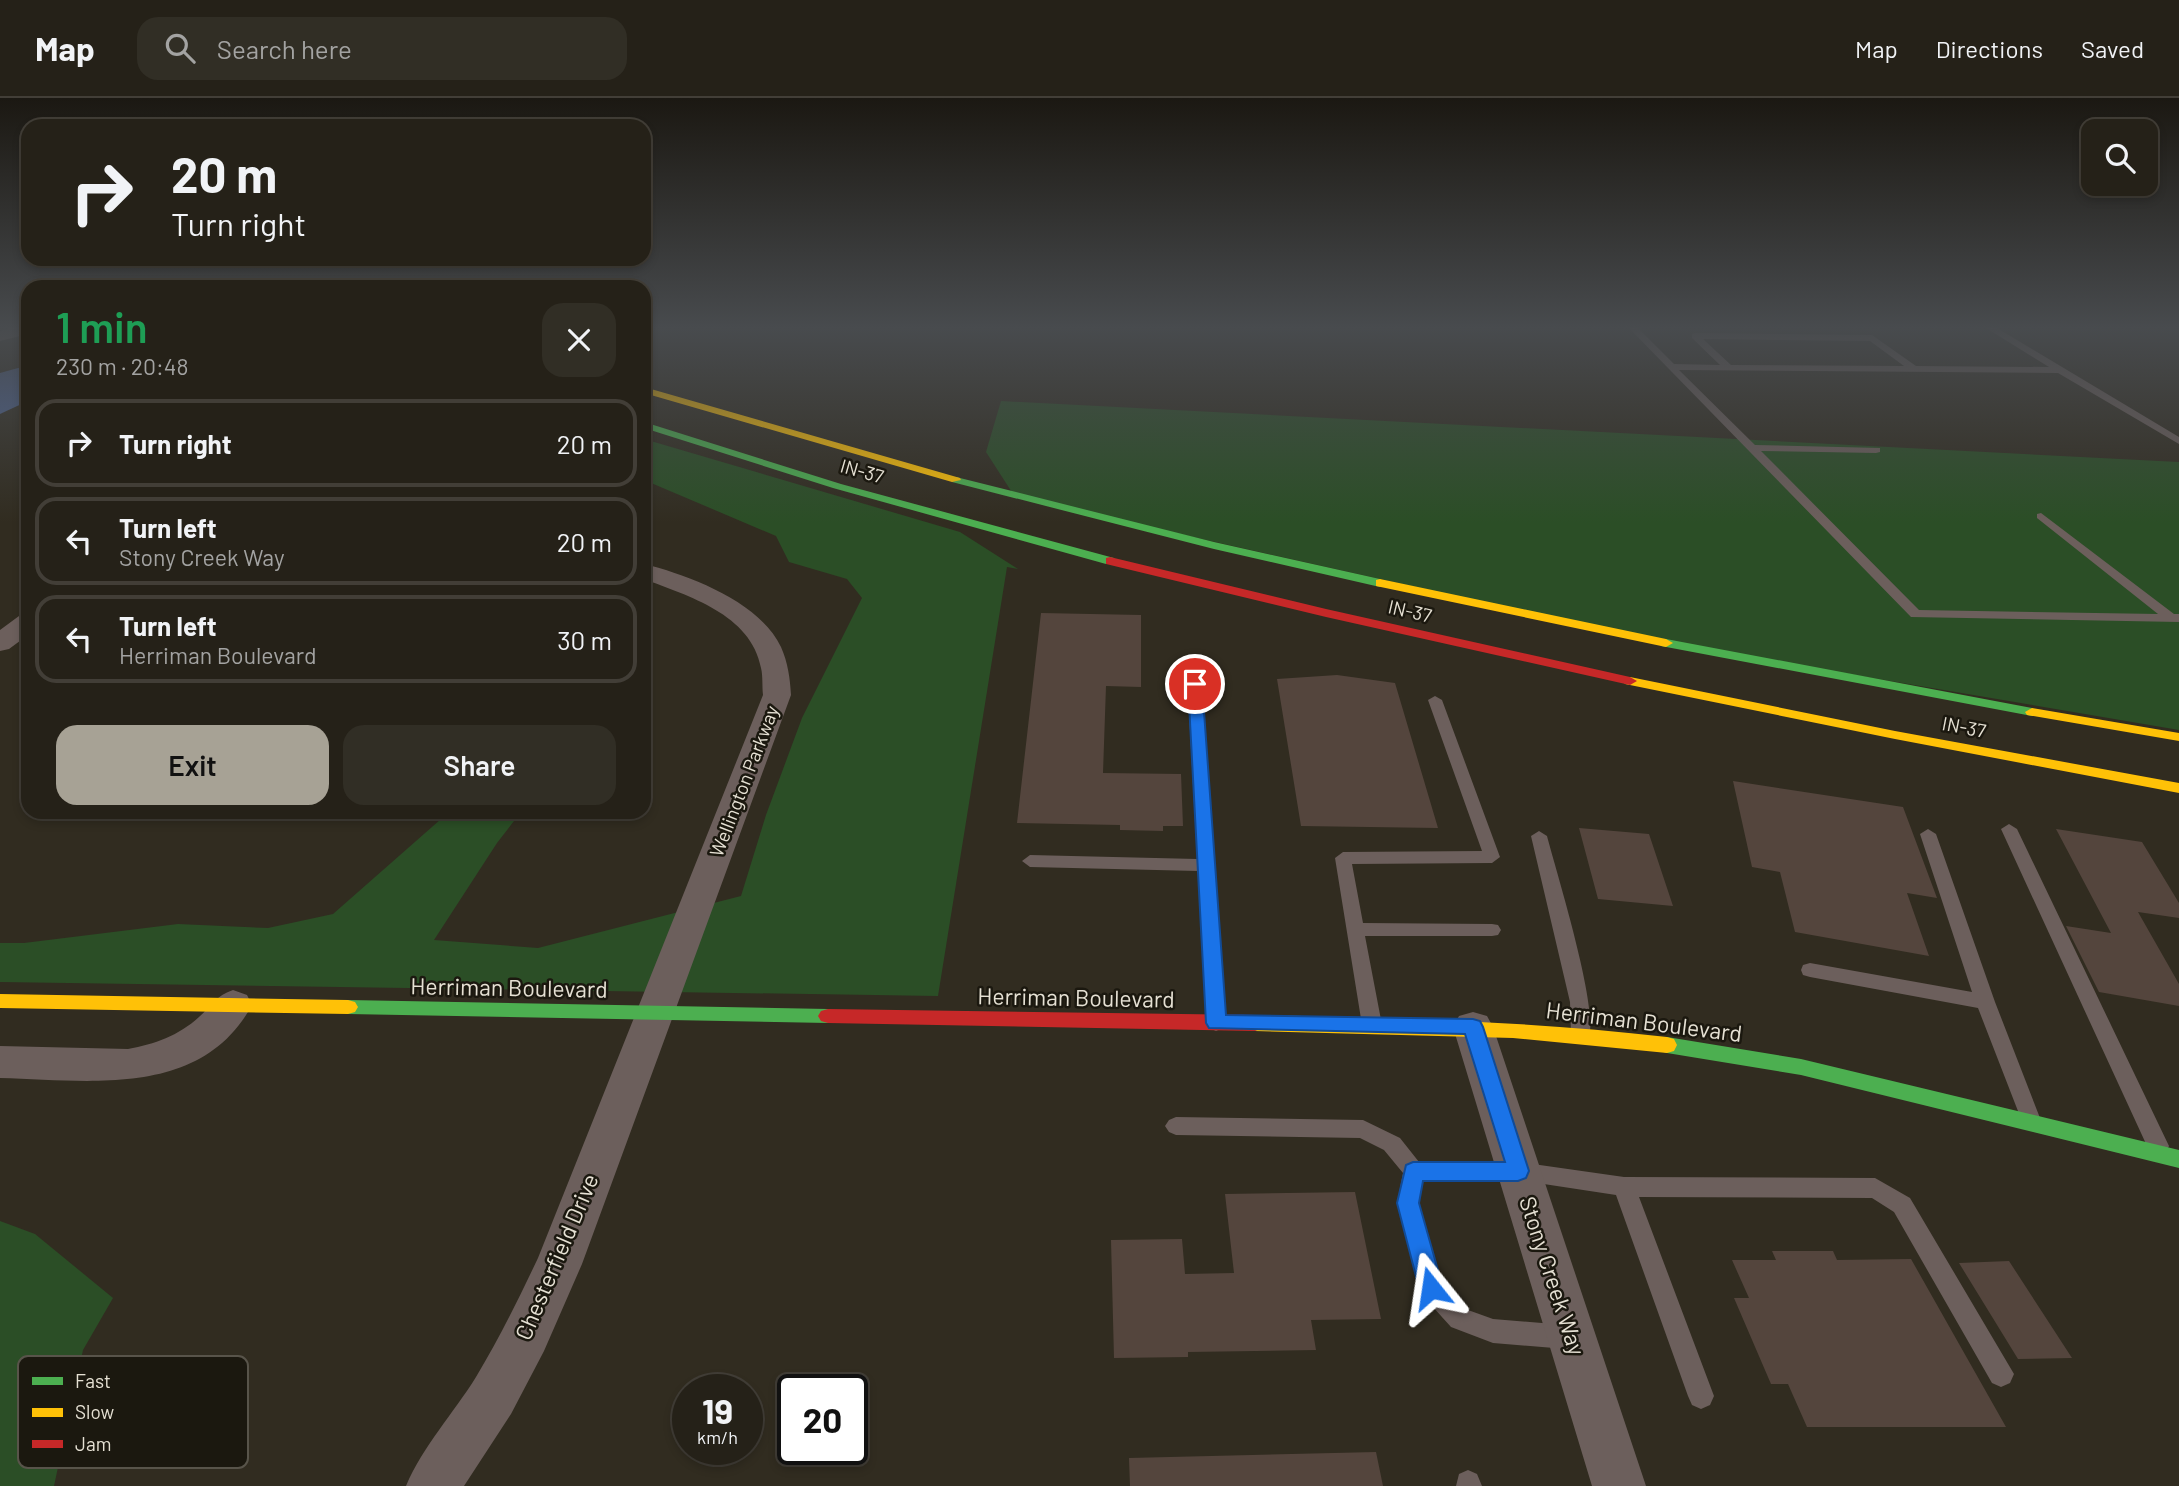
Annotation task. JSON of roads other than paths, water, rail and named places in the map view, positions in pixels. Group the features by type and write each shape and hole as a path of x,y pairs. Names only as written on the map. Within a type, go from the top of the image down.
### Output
{"main road":[{"name":"IN-37","path":"653,393 917,471 1101,519 1334,574 1712,653 2179,737"},
{"name":"IN-37","path":"651,427 928,512 1306,610 1760,708 2179,788"},
{"name":"Herriman Boulevard","path":"0,1001 1473,1027 1581,1034 1682,1046 1801,1067 2170,1157"}],"street":[{"name":"Wellington Parkway","path":"651,574 712,599 752,624 762,634 774,657 778,676 773,710 654,1014"},
{"path":"0,642 21,627"},
{"path":"0,1062 147,1062 170,1056 204,1037 220,1023 233,1005"},
{"name":"Chesterfield Drive","path":"433,1486 493,1396 527,1334 559,1264 654,1014"},
{"name":"Stony Creek Way","path":"1473,1027 1619,1486"}],"lane":[{"path":"1696,393 1916,614 2175,618"},
{"path":"2099,393 2179,440"},
{"path":"1752,448 1876,450"},
{"path":"2041,516 2175,618"},
{"path":"1193,659 1216,1023"},
{"path":"1372,1025 1343,858 1492,857 1435,700"},
{"path":"2009,829 2170,1157"},
{"path":"1928,834 1985,1002 2032,1123"},
{"path":"1539,835 1580,1002 1581,1034"},
{"path":"1030,862 1206,865"},
{"path":"1355,929 1492,930"},
{"path":"1810,970 1985,1002"},
{"path":"1176,1126 1363,1129 1392,1144 1413,1171 1408,1203 1431,1288 1460,1319 1493,1331 1572,1337"},
{"path":"1413,1171 1518,1171 1624,1187 1875,1188 1902,1205 2001,1374"},
{"path":"1624,1187 1701,1395"}],"water":[{"path":"0,393 21,393 21,404 0,414"}]}
